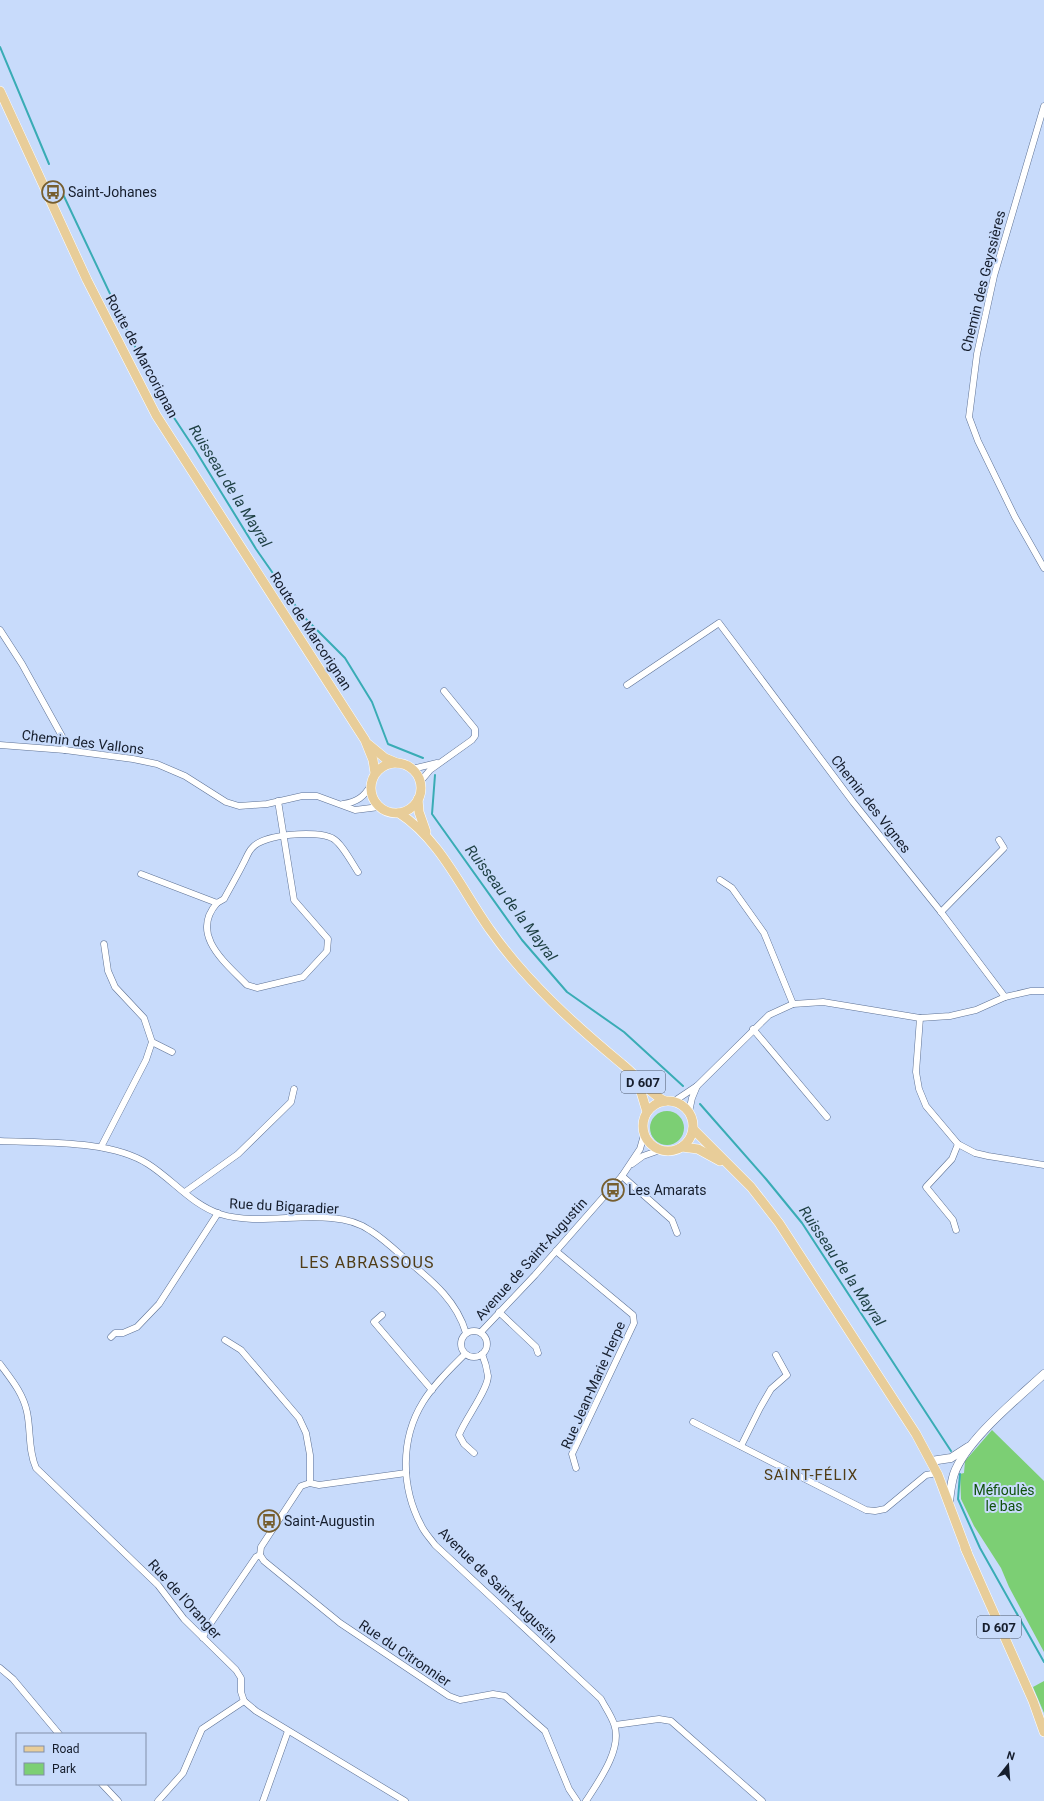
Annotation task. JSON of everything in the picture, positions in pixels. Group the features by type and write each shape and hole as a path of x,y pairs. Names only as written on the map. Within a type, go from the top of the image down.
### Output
{"main road":[{"name":"Route de Marcorignan","path":"0,91 87,280 156,415 365,740 373,760 375,773"},
{"name":"Route de Marcorignan","path":"365,740 385,758 397,763"},
{"path":"397,763 405,764 412,769 420,782 421,791 414,805 399,813 386,811 380,807 372,797 371,785 375,773 389,764 397,763"},
{"name":"D 607","path":"418,798 419,812 427,835"},
{"name":"D 607","path":"399,813 411,820 427,835 491,932 526,974 586,1033 636,1076 654,1095 669,1101"},
{"name":"D 607","path":"620,1062 632,1077 641,1092 648,1112"},
{"path":"669,1101 683,1106 689,1112 693,1129 689,1139 682,1147 676,1150 660,1150 651,1145 644,1135 644,1118 656,1104 669,1101"},
{"name":"D 607","path":"693,1129 730,1168 751,1187 779,1224 916,1434 938,1475 967,1552"},
{"name":"D 607","path":"682,1147 698,1149 730,1168"},
{"name":"D 607","path":"890,1394 932,1474 1033,1701 1044,1732"},
{"name":"D 607","path":"1033,1701 1044,1721"}],"street":[{"name":"Chemin des Geyssières","path":"1044,106 994,276 977,354 969,417 978,441 1015,517 1044,568"},
{"name":"Chemin des Vignes","path":"627,685 719,623 853,802 1005,997"},
{"path":"0,630 22,664 63,738 65,750"},
{"path":"420,782 439,762 472,740 475,736 475,729 444,691"},
{"name":"Chemin des Vallons","path":"0,745 65,750 133,759 157,764 184,776 226,802 239,806 250,806 302,796 317,796 355,810 380,807"},
{"path":"412,769 439,762"},
{"path":"342,804 360,799 371,785"},
{"path":"278,801 284,836 294,900 329,942 327,951 310,972 303,977 257,988 246,986 215,951 208,938 208,920 217,903 224,900 252,847 263,841 284,836 320,835 332,838 358,872"},
{"path":"940,912 1004,848 1000,840"},
{"path":"141,874 217,903"},
{"path":"720,880 732,888 764,933 793,1004"},
{"path":"102,1147 146,1060 151,1049 152,1042 144,1018 116,987 108,971 104,944"},
{"path":"669,1101 697,1086 769,1015 793,1004 823,1002 920,1018 950,1016 976,1010 1005,997 1031,991 1044,991"},
{"path":"920,1018 916,1072 919,1089 926,1106 958,1144 976,1153 988,1156 1044,1165"},
{"path":"753,1030 827,1116"},
{"path":"152,1042 172,1052"},
{"path":"689,1112 692,1098 697,1086"},
{"path":"185,1192 238,1154 291,1102 294,1089"},
{"name":"Avenue de Saint-Augustin","path":"481,1332 622,1176 640,1149 644,1135"},
{"name":"Rue du Bigaradier","path":"0,1141 102,1147 126,1153 148,1164 197,1203 218,1213 246,1218 332,1218 354,1223 370,1230 438,1286 452,1303 466,1333"},
{"path":"956,1230 953,1220 926,1188 952,1159 958,1144"},
{"name":"Avenue de Saint-Augustin","path":"630,1165 643,1156 660,1150"},
{"path":"622,1176 672,1220 677,1233"},
{"path":"111,1337 115,1333 123,1333 137,1327 159,1304 218,1213"},
{"name":"Rue Jean-Marie Herpe","path":"556,1250 632,1315 634,1323 572,1454 576,1468"},
{"path":"499,1312 536,1347 538,1352"},
{"path":"382,1315 374,1322 432,1390"},
{"path":"471,1331 481,1332 487,1343 485,1351 482,1354 471,1357 465,1354 461,1347 461,1343 466,1333 471,1331"},
{"path":"225,1340 241,1350 299,1418 306,1433 310,1455 310,1483"},
{"name":"Avenue de Saint-Augustin","path":"465,1354 423,1401 414,1420 408,1440 406,1473 406,1486 410,1502 421,1526 435,1545 594,1692 601,1699 615,1725"},
{"path":"474,1453 464,1444 459,1435 483,1391 488,1377 482,1354"},
{"path":"741,1446 771,1389 787,1375 776,1356"},
{"name":"Rue de l'Oranger","path":"0,1364 21,1394 27,1413 32,1458 36,1468 158,1585 184,1619 236,1670 241,1678 241,1692 244,1701"},
{"path":"949,1502 953,1475 970,1446 1010,1404 1044,1374"},
{"path":"693,1422 866,1510 874,1511 885,1509 926,1475 932,1474"},
{"path":"931,1461 950,1458 970,1446"},
{"path":"203,1638 206,1630 251,1563 260,1555 261,1547 302,1486 310,1483 320,1485 406,1473"},
{"name":"Rue du Citronnier","path":"260,1555 264,1561 340,1623 449,1696 460,1700 493,1694 505,1696 545,1731 569,1789 577,1801"},
{"path":"0,1668 13,1679 58,1733"},
{"path":"158,1801 182,1773 202,1729 244,1701 256,1711 288,1731 405,1801"},
{"path":"586,1801 610,1760 614,1746 615,1725 659,1719 671,1721 762,1801"},
{"path":"263,1801 288,1731"},
{"path":"103,1785 118,1801"}],"green space":[{"path":"670,1111 679,1116 683,1121 683,1135 679,1140 674,1144 664,1145 660,1144 651,1135 650,1125 651,1121 660,1112"},
{"name":"Méfioulès le bas","path":"992,1430 1044,1481 1044,1652 1009,1587 1001,1568 974,1526 961,1499 960,1474 964,1473 965,1461"},
{"path":"1044,1681 1044,1713 1033,1687"}],"waterway":[{"name":"Ruisseau de la Mayral","path":"0,47 49,164"},
{"name":"Ruisseau de la Mayral","path":"61,190 155,389 194,448 256,549 302,615 345,658 372,702 388,744 423,758"},
{"name":"Ruisseau de la Mayral","path":"435,775 432,814 522,940 567,992 624,1032 683,1086"},
{"name":"Ruisseau de la Mayral","path":"700,1104 766,1179 802,1223 951,1451"},
{"name":"Ruisseau de la Mayral","path":"960,1474 958,1499 980,1548 1044,1662"}],"place":[{"name":"Saint-Johanes","path":"53,192"},
{"name":"Les Amarats","path":"613,1190"},
{"name":"Saint-Augustin","path":"269,1521"}],"district":[{"name":"LES ABRASSOUS","path":"367,1262"},
{"name":"SAINT-FÉLIX","path":"811,1475"}]}
